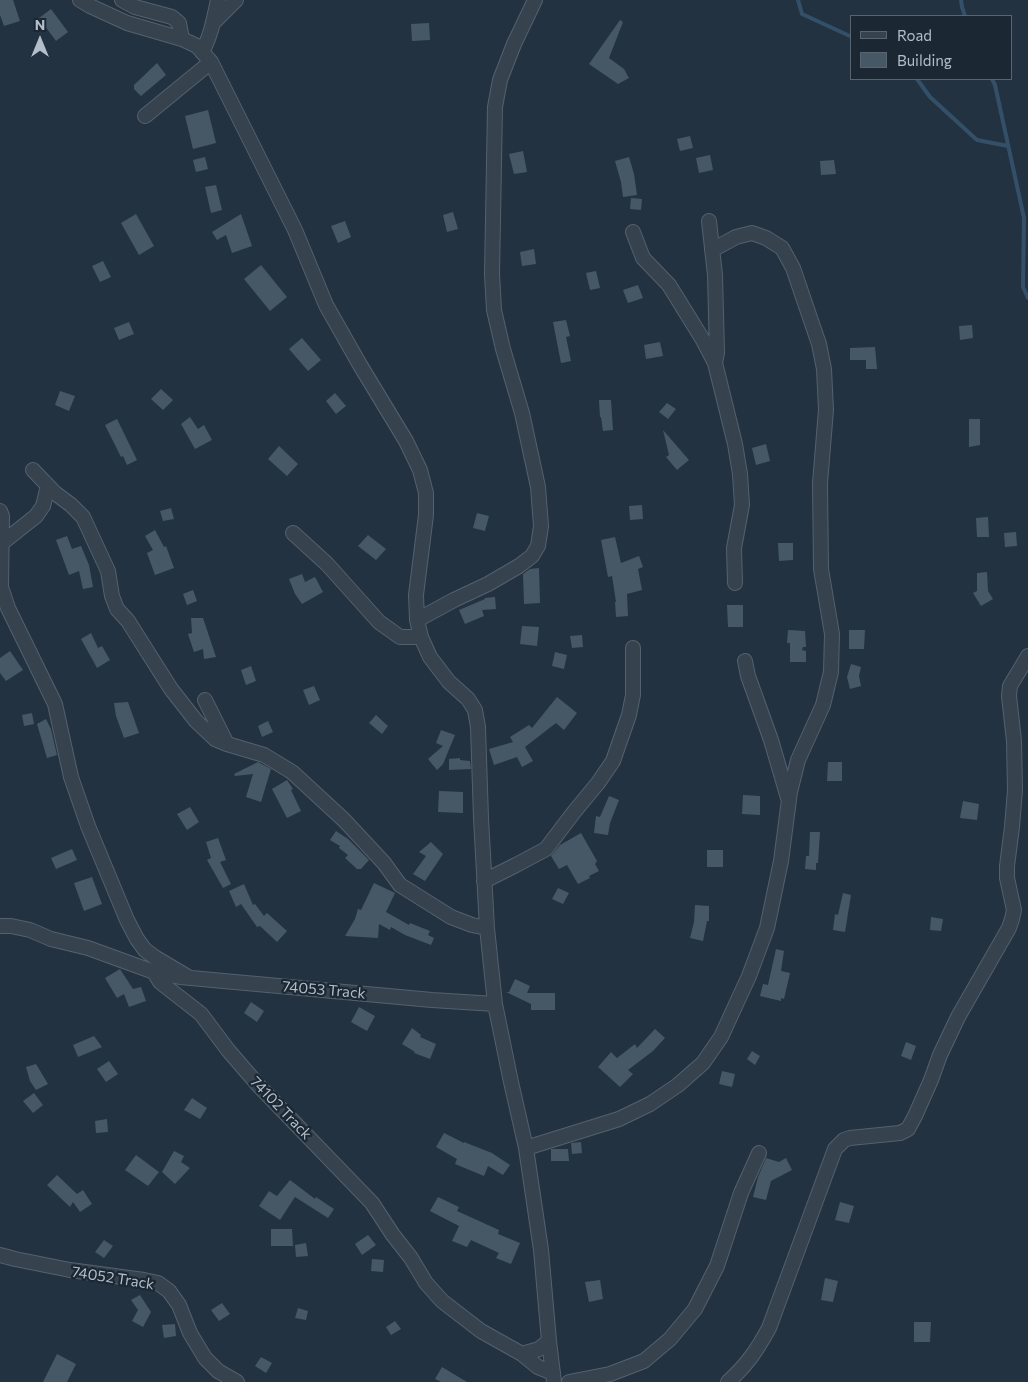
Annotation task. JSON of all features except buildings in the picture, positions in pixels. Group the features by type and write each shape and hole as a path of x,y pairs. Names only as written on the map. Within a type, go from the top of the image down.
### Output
{"street":[{"path":"80,0 126,23 182,39 196,46 206,57 224,87 295,230 326,305 406,441 420,470 426,493 426,515 416,595 417,620 421,637 430,657 449,682 468,699 475,710 478,727 487,928 495,1004 526,1148 541,1250 554,1378"},
{"path":"122,0 135,8 172,17 180,22 182,39"},
{"path":"145,116 206,57 218,0"},
{"path":"214,22 236,0"},
{"path":"417,620 519,566 532,556 538,546 541,526 538,487 522,413 503,349 494,310 492,274 495,107 500,80 514,44 535,0"},
{"path":"709,221 717,318 717,353 715,363"},
{"path":"632,232 643,258 669,284 715,363 735,444 740,474 742,505 734,548 735,583"},
{"path":"526,1148 619,1119 650,1104 678,1085 703,1063 721,1037 749,976 767,928 781,861 789,801 798,760 823,705 831,672 832,634 820,560 820,483 826,410 824,369 819,344 794,268 782,248 766,238 752,233 736,236 712,250"},
{"path":"33,470 83,517 108,571 112,596 117,609 128,621 171,689 196,721 214,739 264,755 292,772 344,820 384,863 400,885 451,917 472,925 487,928"},
{"path":"2,543 36,516 44,506 48,486"},
{"path":"0,511 2,516 1,587 8,608 55,704 71,777 88,826 127,920 144,950 188,977"},
{"path":"293,533 327,564 379,622 400,637 421,637"},
{"path":"484,881 546,849 613,761 634,695 633,648"},
{"path":"728,1382 749,1361 769,1328 835,1148 844,1140 850,1138 900,1133 908,1128 958,1017 1009,928 1014,910 1007,878 1007,866 1015,790 1014,741 1009,696 1010,686 1028,656"},
{"path":"745,661 748,676 771,740 789,801"},
{"path":"205,700 226,744"},
{"name":"74102 Track","path":"0,926 30,930 51,939 88,948 154,972 160,982 201,1014 228,1050 259,1086 372,1203 411,1258 426,1283 442,1301 481,1331 522,1354 554,1378"},
{"name":"74053 Track","path":"154,972 188,977 432,1000 495,1004"},
{"path":"569,1382 610,1374 644,1361 670,1339 695,1309 717,1266 741,1193 759,1153"},
{"name":"74052 Track","path":"0,1255 70,1270 158,1283 169,1291 179,1305 190,1333 205,1358 218,1371 237,1382"},
{"path":"522,1354 539,1349 549,1341"}],"waterway":[{"path":"798,0 802,14 850,36"},
{"path":"961,0 965,15"},
{"path":"918,80 930,97 977,140 1008,146"},
{"path":"992,80 1024,218 1023,287 1028,298"}]}
